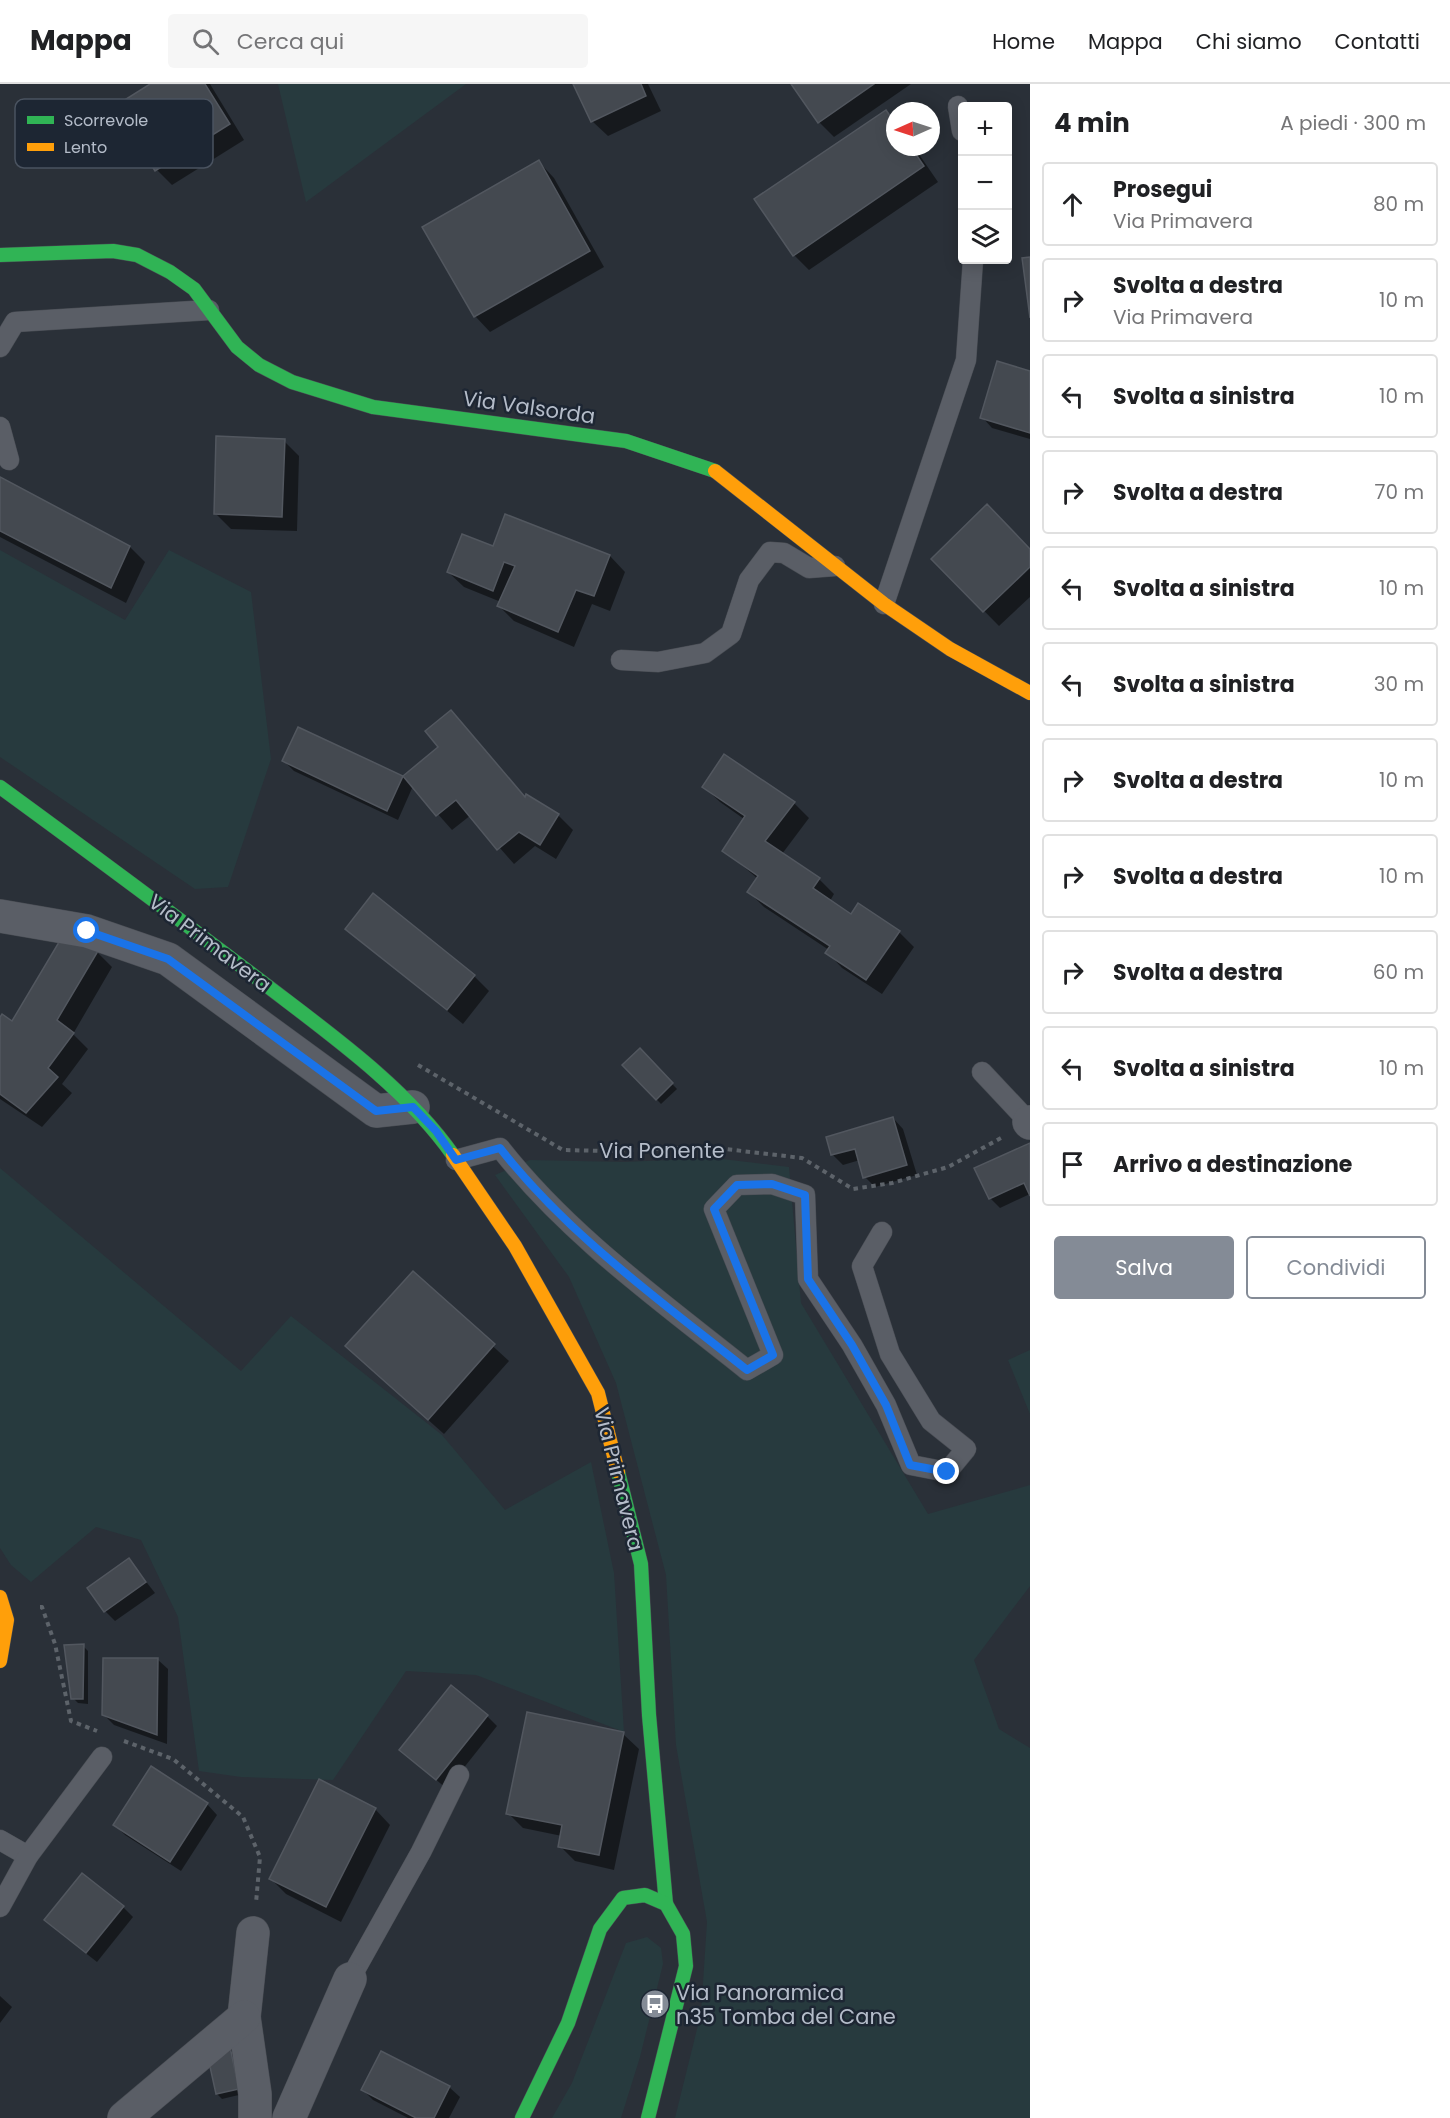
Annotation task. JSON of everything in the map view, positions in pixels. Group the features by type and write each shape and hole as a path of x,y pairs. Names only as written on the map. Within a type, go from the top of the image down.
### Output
{"street":[{"name":"Via Valsorda","path":"0,255 113,250 137,255 170,272 194,289 237,347 259,365 292,382 373,406 626,441 718,472 884,604 950,649 1030,693"},
{"name":"Via Primavera","path":"0,788 190,927 325,1030 413,1107 436,1131 515,1246 598,1393 641,1564 649,1716 666,1904"},
{"name":"Via Primavera","path":"0,916 87,931 168,959 376,1111 413,1107"},
{"path":"0,1597 6,1606 6,1644 0,1661"},
{"path":"522,2118 568,2023 600,1929 623,1898 645,1895 666,1904 683,1934 686,1966 648,2118"},
{"path":"253,1933 244,2017 255,2094 255,2118"},
{"path":"289,2118 350,1979"},
{"path":"124,2118 244,2017"}],"lane":[{"path":"884,604 966,360 973,264"},
{"path":"0,347 15,321 209,310"},
{"path":"0,427 9,460"},
{"path":"621,660 658,662 705,653 731,634 750,580 770,552 784,553 810,568 835,566"},
{"path":"982,1072 1029,1123"},
{"path":"456,1160 500,1148 596,1249 747,1370 773,1355 714,1209 737,1185 772,1184 805,1195 808,1279 852,1345 886,1405 910,1465 947,1472 966,1449 931,1421 890,1353 862,1266 882,1232"},
{"path":"0,1907 28,1856 102,1757"},
{"path":"350,1979 421,1852 459,1775"},
{"path":"0,1840 28,1856"}],"path":[{"name":"Via Ponente","path":"435,1075 563,1150 605,1151 708,1147 802,1158 853,1188 892,1183 948,1167 1029,1123"},
{"path":"42,1607 55,1644 71,1721 100,1732"},
{"path":"120,1740 173,1759 243,1817 260,1857 253,1933"}],"green space":[{"path":"278,84 466,84 306,202"},
{"path":"0,550 125,620 169,550 251,592 271,759 228,887 195,889 0,757"},
{"path":"714,1158 789,1167 801,1303 928,1514 1030,1485 1030,1586 974,1660 999,1729 1030,1748 1030,2118 675,2118 701,2013 707,1922 676,1745 666,1575 616,1383 569,1277 495,1175 530,1160 624,1162"},
{"path":"0,1168 241,1371 291,1316 442,1435 505,1510 591,1462 614,1573 624,1732 476,1675 406,1671 333,1780 241,1777 199,1771 178,1617 141,1540 96,1527 31,1582 11,1565 0,1548"},
{"path":"1030,1350 1030,1414 1008,1360"},
{"path":"647,1937 661,1948 663,1964 640,2057 621,2118 552,2118 572,2083 626,1943"}],"building":[{"path":"150,84 205,84 230,124 213,135 213,99 126,99"},
{"path":"573,84 641,84 646,96 591,122"},
{"path":"791,84 874,84 818,123"},
{"path":"886,110 886,156 917,156 924,166 793,256 754,199"},
{"path":"539,160 590,251 474,317 422,227"},
{"path":"1030,257 1030,318 1022,258"},
{"path":"997,361 1030,371 1030,433 980,418"},
{"path":"216,436 285,439 282,517 214,514"},
{"path":"0,477 130,546 111,588 0,531"},
{"path":"987,504 1030,549 1030,567 983,612 931,559"},
{"path":"505,514 610,555 594,596 576,590 558,632 497,606 515,566 504,562 493,591 447,572 462,534 493,546"},
{"path":"451,710 525,797 526,794 559,814 540,845 519,832 497,850 456,800 436,816 403,776 438,747 425,731"},
{"path":"298,727 403,776 387,811 282,761"},
{"path":"724,754 795,802 765,841 820,878 813,888 851,914 858,903 900,931 866,980 825,953 830,946 747,892 758,876 722,851 745,816 702,787"},
{"path":"373,893 475,975 447,1010 345,929"},
{"path":"65,932 98,951 57,1020 74,1033 48,1068 58,1077 26,1113 0,1094 0,1017 2,1014 12,1021"},
{"path":"640,1048 673,1083 656,1100 622,1065"},
{"path":"893,1117 907,1165 863,1178 855,1149 831,1155 826,1137"},
{"path":"1030,1143 1030,1196 1024,1183 989,1199 974,1168"},
{"path":"413,1271 495,1344 428,1420 345,1346"},
{"path":"129,1558 146,1582 104,1612 87,1588"},
{"path":"84,1644 83,1699 71,1699 64,1645"},
{"path":"103,1658 158,1658 157,1735 102,1715"},
{"path":"451,1685 488,1715 436,1780 399,1750"},
{"path":"527,1712 624,1732 599,1855 558,1847 562,1825 506,1814"},
{"path":"151,1766 208,1803 170,1862 113,1825"},
{"path":"319,1779 376,1808 326,1907 269,1879"},
{"path":"82,1873 124,1906 86,1953 44,1920"},
{"path":"229,2042 239,2089 216,2094 207,2053"},
{"path":"381,2051 450,2086 434,2118 416,2118 361,2090"}],"traffic: fast":[{"path":"0,255 113,251 137,255 170,272 194,289 237,347 259,365 292,382 373,407 626,441 715,471"},
{"path":"0,787 200,935 366,1063 413,1107 453,1155"},
{"path":"618,1472 641,1564 649,1715 666,1904"},
{"path":"522,2118 568,2023 600,1929 623,1898 645,1895 666,1904 683,1934 686,1966 648,2118"}],"traffic: slow":[{"path":"715,471 884,604 950,649 1030,693"},
{"path":"453,1155 515,1246 598,1393 618,1472"},
{"path":"0,1597 7,1620 0,1661"}],"place":[{"name":"Via Panoramica n35 Tomba del Cane","path":"655,2004"}],"route":[{"path":"87,931 168,959 376,1111 413,1107 436,1131 456,1160 500,1148 596,1249 747,1370 773,1355 714,1209 737,1185 772,1184 805,1195 808,1279 852,1345 886,1405 910,1465 947,1472"}]}
